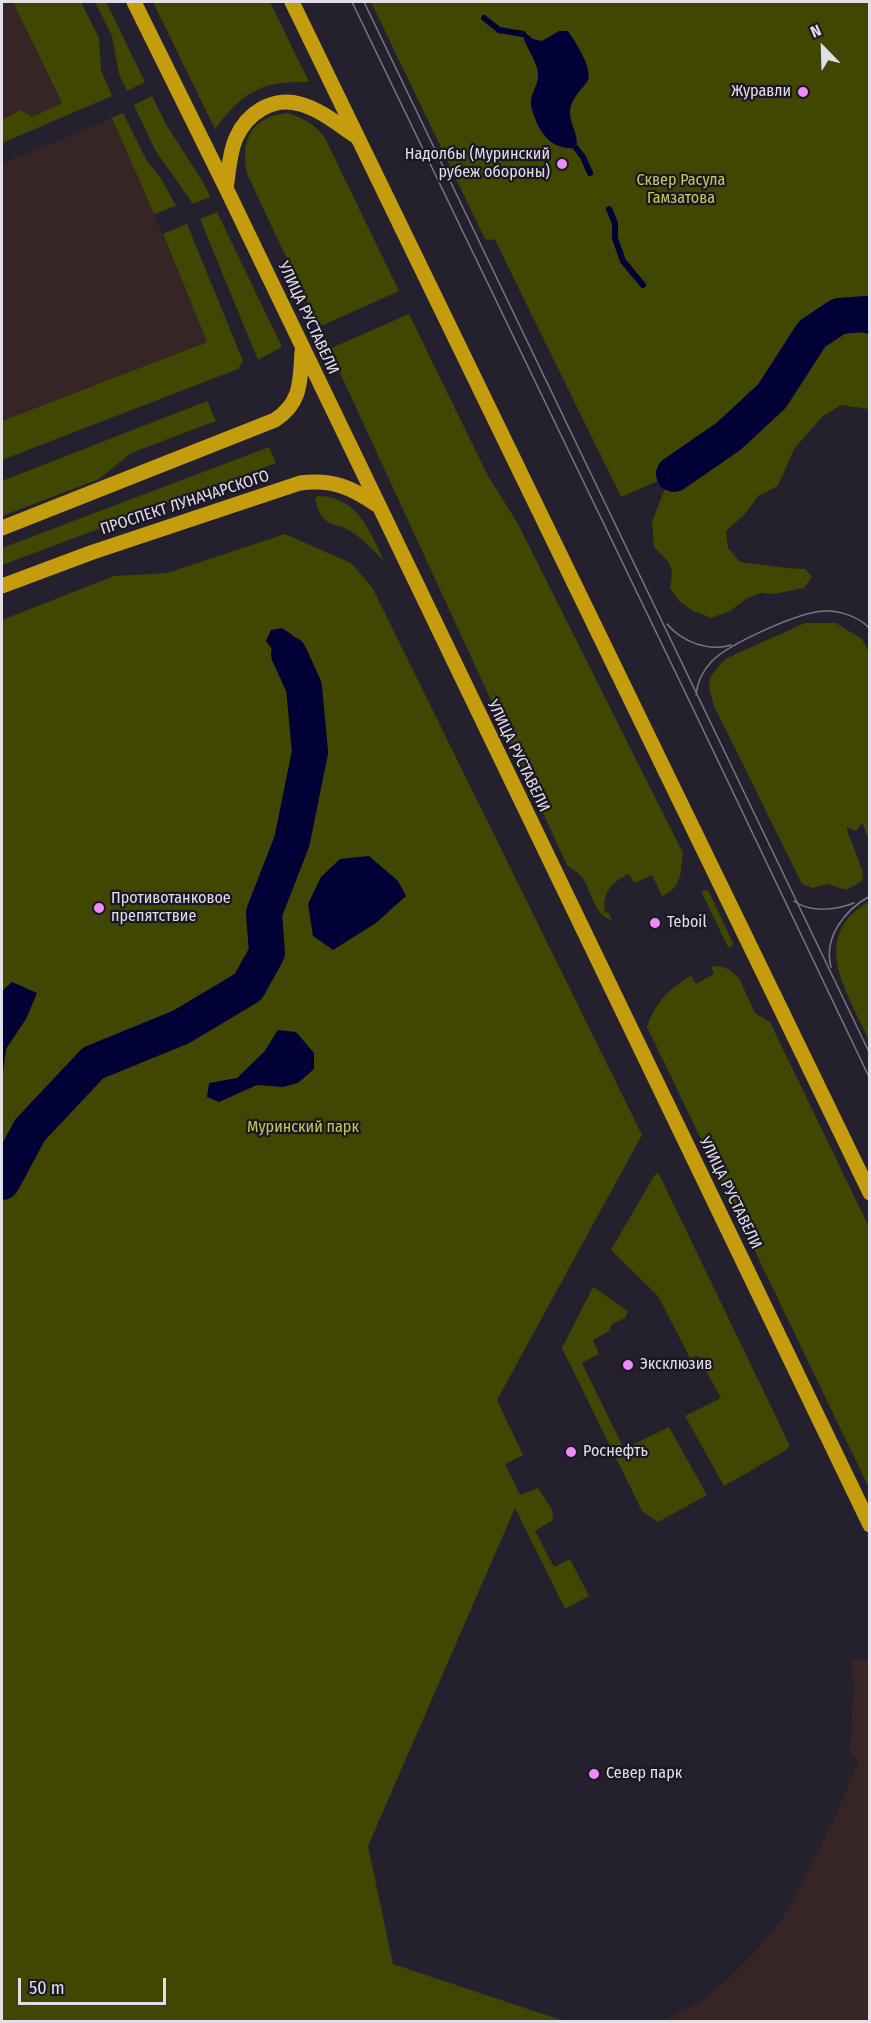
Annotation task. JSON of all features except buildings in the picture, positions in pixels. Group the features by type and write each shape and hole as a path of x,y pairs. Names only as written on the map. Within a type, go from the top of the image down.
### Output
{"main road":[{"name":"УЛИЦА РУСТАВЕЛИ","path":"134,2 226,188 870,1525"},
{"path":"292,2 870,1193"},
{"path":"226,188 236,138 248,119 263,107 281,102 300,104 317,111 357,137"},
{"path":"2,528 275,420 286,413 300,390 302,349"},
{"name":"ПРОСПЕКТ ЛУНАЧАРСКОГО","path":"2,586 93,552 300,483 333,483 357,491 378,506"}],"shaded area":[{"path":"2,2 13,2 62,103 32,117 21,111 2,120"},
{"path":"559,31 568,31 583,57 589,77 574,99 570,111 577,139 576,148 562,147 550,141 541,131 531,105 538,73 523,34 542,41"},
{"path":"112,118 207,342 2,421 2,164"},
{"path":"282,628 293,636 301,648 305,668 304,687 283,665 266,641 271,630"},
{"path":"369,856 398,881 406,896 376,923 333,950 313,936 308,904 321,877 340,859"},
{"path":"12,982 37,993 26,1019 6,1049 2,1081 2,991"},
{"path":"278,1030 296,1032 314,1053 314,1069 298,1083 283,1087 257,1085 219,1102 207,1097 209,1083 237,1078 264,1052"},
{"path":"853,1658 870,1661 869,2021 663,2021 701,2002 728,1979 756,1951 788,1910 837,1813 858,1762 850,1751 854,1683 850,1674"}],"green space":[{"path":"13,2 81,2 99,38 101,70 112,96 2,143 2,120 21,110 32,117 62,103"},
{"path":"95,2 106,2 145,82 127,91 119,74 112,36"},
{"path":"153,2 270,2 309,82 266,86 255,91 235,105 215,129"},
{"name":"Сквер Расула Гамзатова","path":"371,2 869,2 869,316 866,314 839,316 812,334 772,396 729,436 674,474 621,497 495,240 485,239"},
{"path":"152,96 167,126 210,197 193,204 155,150 134,105"},
{"path":"123,113 147,161 162,180 176,206 154,214 112,118"},
{"path":"288,113 308,122 324,136 399,291 319,327 247,174 245,161 247,140 257,125 275,115"},
{"path":"217,212 282,347 258,360 200,219"},
{"path":"187,224 243,361 238,369 2,460 2,421 207,342 163,234"},
{"path":"409,314 488,476 517,522 683,853 681,873 677,884 662,896 652,875 634,883 629,874 617,881 609,889 604,906 605,913 608,912 612,920 601,914 582,877 567,865 329,349"},
{"path":"864,321 869,324 869,409 841,405 823,416 794,449 778,486 758,496 745,514 726,531 728,548 740,562 805,569 812,577 804,588 774,594 761,593 746,599 730,611 711,618 693,611 679,601 670,588 672,574 670,565 654,547 652,522 664,491 682,474 731,441 777,399 817,336 840,324"},
{"path":"207,401 216,421 131,453 99,479 2,516 2,481"},
{"path":"269,447 276,463 2,565 2,548"},
{"path":"318,496 343,502 352,509 367,527 384,561 355,534 326,521 318,509 315,499"},
{"name":"Муринский парк","path":"285,534 351,563 372,587 642,1135 497,1400 523,1455 505,1464 520,1495 538,1488 552,1509 553,1520 535,1531 554,1567 570,1559 589,1596 565,1609 515,1508 368,1846 393,1964 564,2021 2,2022 2,620 114,576 167,573"},
{"path":"805,623 836,623 862,639 869,652 869,840 862,823 856,831 846,827 863,872 862,881 846,890 827,884 813,888 802,884 714,706 709,688 710,677 725,659"},
{"path":"708,890 733,943 731,947 728,947 701,891"},
{"path":"869,902 869,1040 843,985 836,948 840,931 850,916"},
{"path":"719,966 728,969 739,978 755,1013 770,1022 869,1227 869,1488 647,1027 658,1004 676,985 691,976 696,984 714,974 711,967"},
{"path":"658,1172 790,1446 724,1486 685,1416 721,1398 698,1356 690,1358 658,1296 611,1250"},
{"path":"593,1287 628,1311 625,1318 612,1324 609,1331 593,1340 599,1354 582,1363 624,1449 669,1427 707,1495 658,1522 642,1511 562,1348"}],"waterway":[{"path":"484,18 499,30 523,34"},
{"path":"576,148 590,173"},
{"path":"609,209 615,223 615,238 623,261 643,285"},
{"path":"674,474 729,436 772,396 812,334 839,316 866,314 870,316"},
{"path":"2,1182 30,1130 93,1063 181,1027 248,987 267,953 264,913 292,841 310,752 304,687 289,654"}],"tram line":[{"path":"352,2 870,1079"},
{"path":"364,2 870,1054"},
{"path":"696,695 701,677 711,662 748,638 782,623 813,613 830,611 855,618 870,629"},
{"path":"667,624 680,636 696,644 714,647 731,645"},
{"path":"831,967 830,945 838,925 852,909 870,896"},
{"path":"794,901 815,909 854,903"}],"place":[{"name":"Журавли","path":"803,92"},
{"name":"Надолбы (Муринский рубеж обороны)","path":"562,164"},
{"name":"Противотанковое препятствие","path":"99,908"},
{"name":"Teboil","path":"655,923"},
{"name":"Эксклюзив","path":"628,1365"},
{"name":"Роснефть","path":"571,1452"},
{"name":"Север парк","path":"594,1774"}]}
